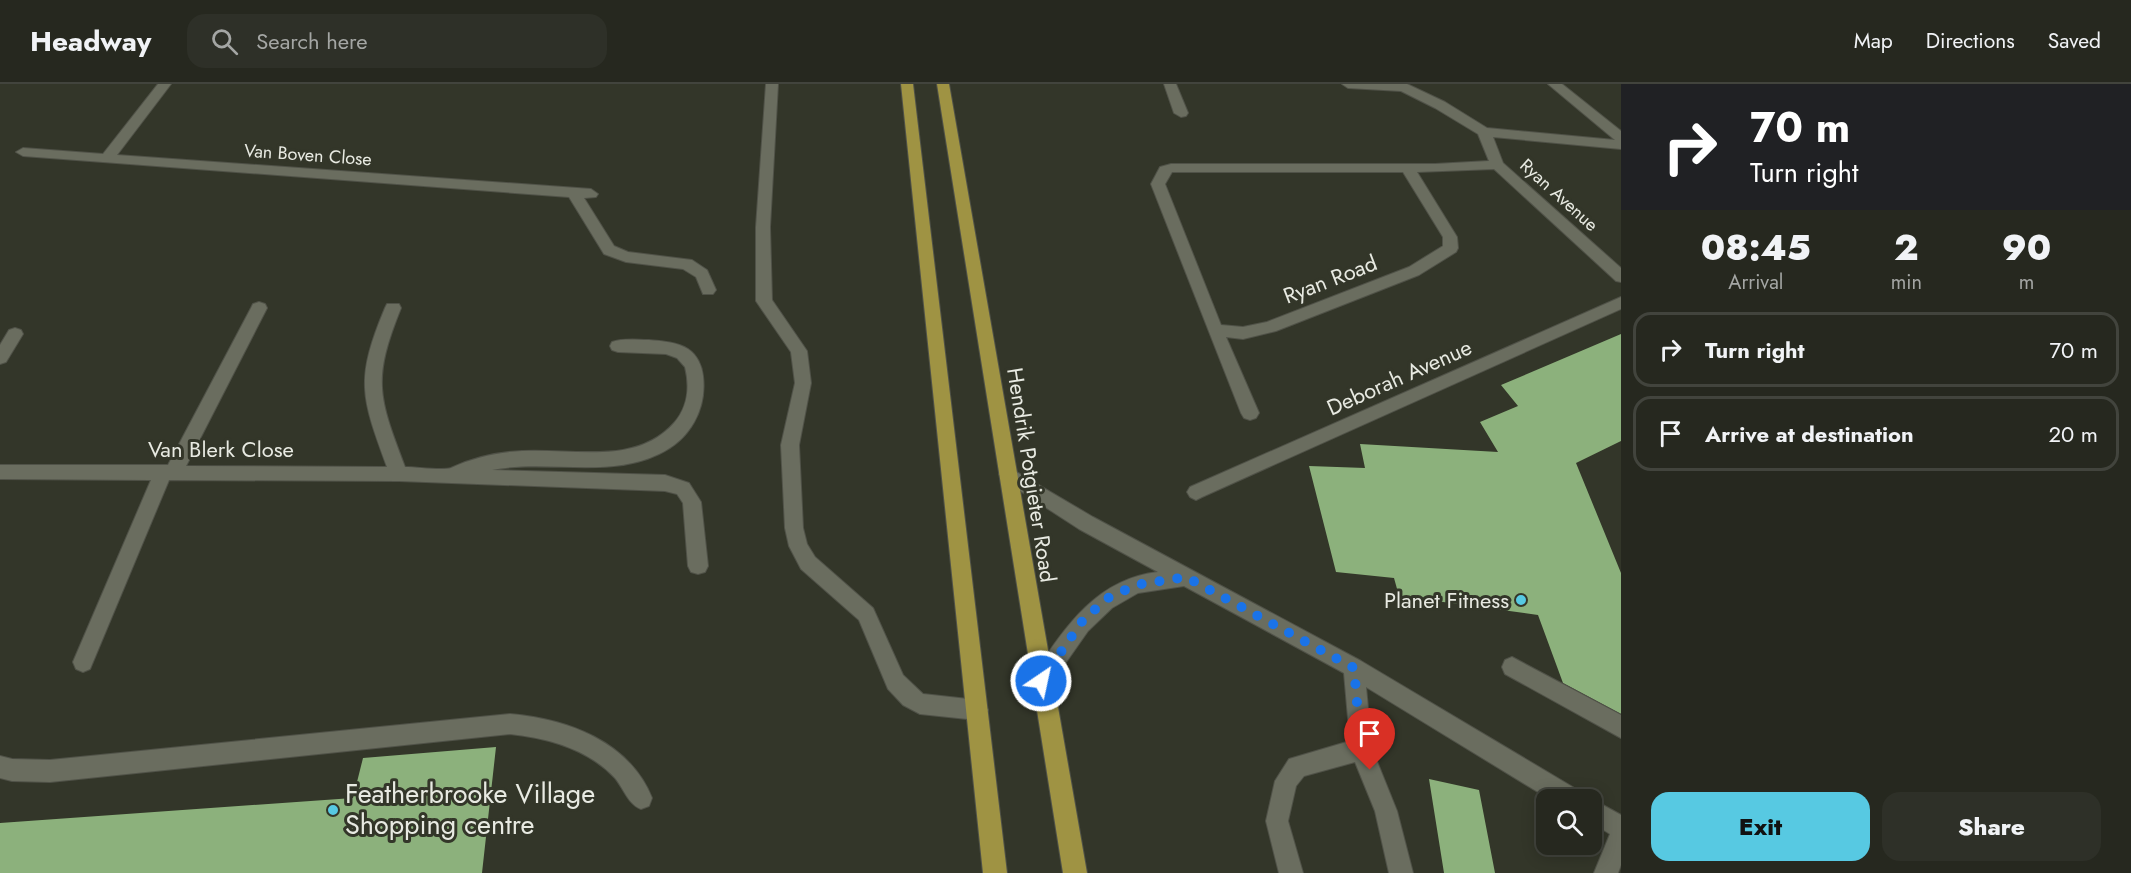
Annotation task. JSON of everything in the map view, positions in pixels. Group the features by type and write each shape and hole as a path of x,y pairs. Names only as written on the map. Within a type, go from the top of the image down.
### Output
{"main road":[{"path":"907,84 995,873"},
{"name":"Hendrik Potgieter Road","path":"943,84 1041,681 1075,873"}],"street":[{"path":"106,158 165,84"},
{"path":"772,84 763,226 764,302 799,351 802,383 790,444 794,528 798,546 808,563 866,614 895,682 910,698 920,704 977,710"},
{"path":"1170,84 1181,113"},
{"path":"1348,84 1402,86 1440,105 1484,132 1576,139 1621,146"},
{"path":"1554,84 1621,138"},
{"name":"Ryan Avenue","path":"1484,132 1497,165 1621,277"},
{"name":"Van Boven Close","path":"22,152 591,194"},
{"path":"1250,413 1158,184 1165,170 1171,168 1435,168 1497,165"},
{"name":"Ryan Road","path":"1215,330 1243,333 1270,327 1414,271 1448,252 1452,243 1450,237 1407,167"},
{"path":"574,193 609,250 626,257 687,264 702,274 708,290"},
{"name":"Deborah Avenue","path":"1196,492 1621,303"},
{"path":"83,662 168,473 259,308"},
{"path":"393,308 378,346 372,372 375,402 399,474"},
{"path":"0,358 15,334"},
{"path":"442,476 482,464 521,458 623,458 656,450 677,436 695,406 695,369 686,355 672,348 618,346"},
{"name":"Van Blerk Close","path":"0,472 399,474 665,483 683,488 692,502 698,566"},
{"path":"1008,474 1086,523 1354,668 1556,789"},
{"path":"1041,681 1083,620 1108,598 1136,585 1186,577"},
{"path":"1512,666 1621,727"},
{"path":"1354,668 1361,749 1386,811 1401,873"},
{"path":"0,767 12,770 50,771 510,724 536,726 598,751 622,769 641,798"},
{"path":"1291,873 1277,821 1286,781 1297,767 1361,749"},
{"path":"1602,816 1621,828"},
{"path":"1606,873 1621,836"}],"building":[{"path":"1621,334 1621,441 1576,463 1621,573 1621,714 1563,683 1538,615 1399,596 1394,578 1336,572 1309,466 1365,468 1360,444 1498,452 1480,422 1518,406 1501,385"},
{"name":"Featherbrooke Village Shopping centre","path":"496,747 482,873 0,873 0,823 353,798 363,758"},
{"path":"1429,779 1479,790 1495,873 1444,873"}],"place":[{"name":"Planet Fitness","path":"1521,600"},
{"name":"Featherbrooke Village Shopping centre","path":"333,810"}],"route":[{"path":"1041,681 1083,620 1108,598 1136,585 1186,577 1354,668 1361,749 1370,770"}]}
